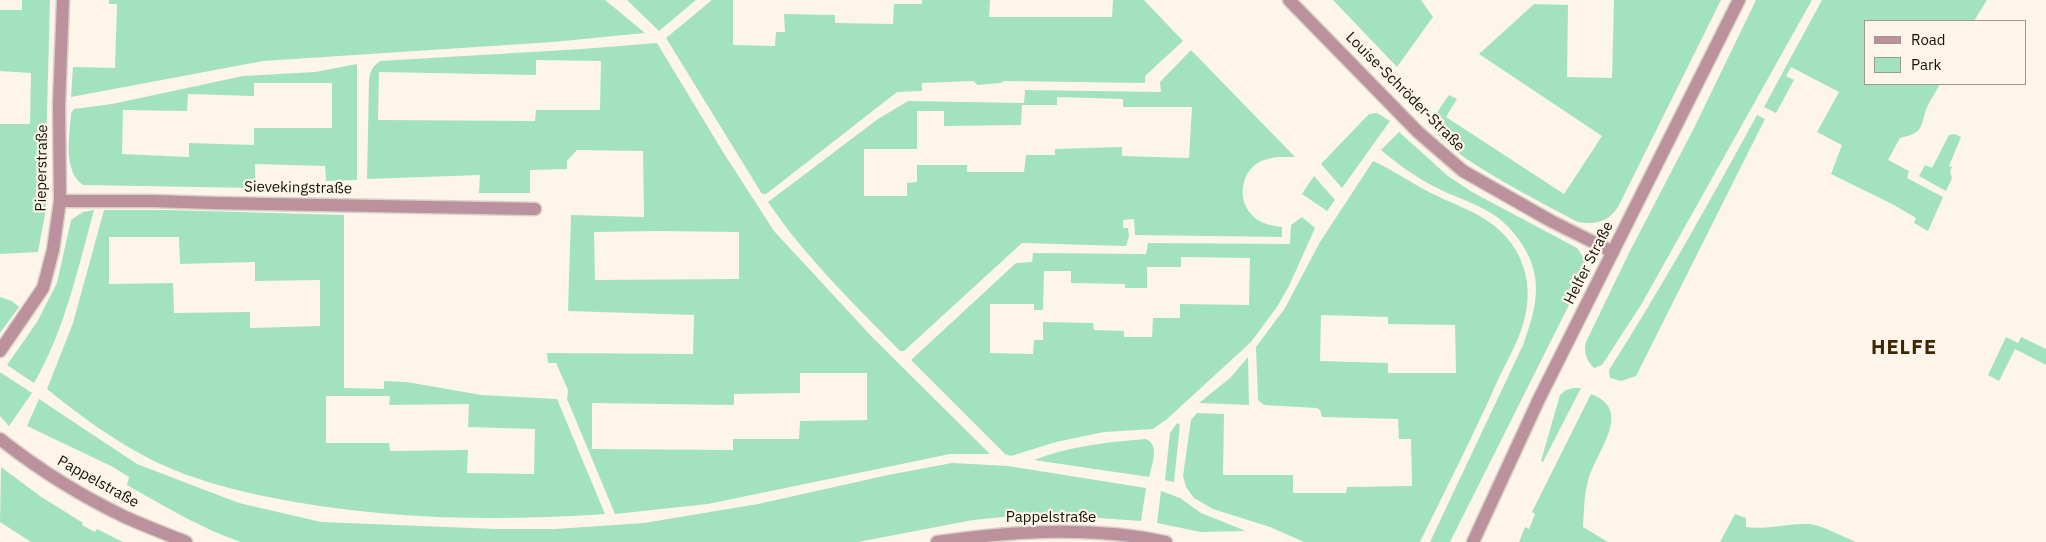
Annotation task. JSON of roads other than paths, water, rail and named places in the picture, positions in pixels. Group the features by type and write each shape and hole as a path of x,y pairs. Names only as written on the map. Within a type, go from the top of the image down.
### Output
{"street":[{"name":"Pieperstraße","path":"0,351 43,288 53,250 60,201 59,105 63,0"},
{"name":"Louise-Schröder-Straße","path":"1289,0 1418,132 1463,171 1551,221 1613,252"},
{"name":"Helfer Straße","path":"1473,542 1539,399 1738,0"},
{"name":"Sievekingstraße","path":"60,201 152,201 216,204 535,209"},
{"name":"Pappelstraße","path":"0,439 59,480 96,502 126,517 186,542"},
{"name":"Pappelstraße","path":"937,542 1005,534 1056,532 1113,535 1166,542"}],"district":[{"name":"HELFE","path":"1904,348"}]}
